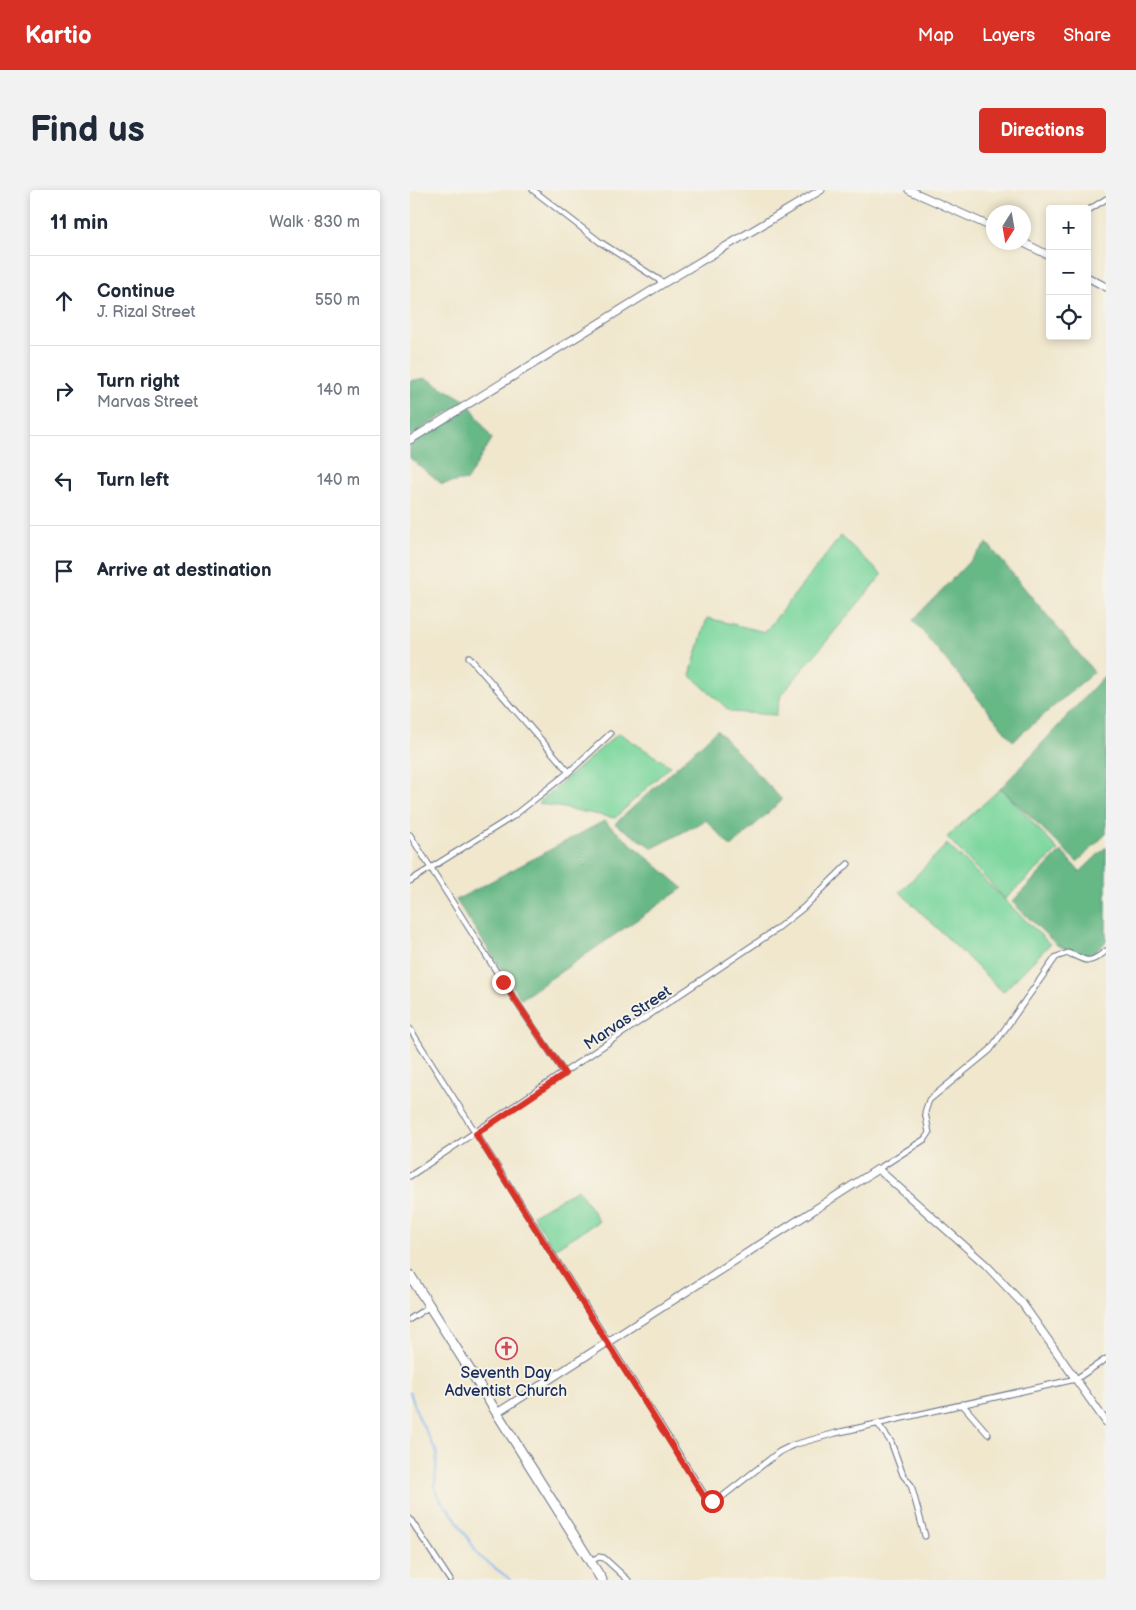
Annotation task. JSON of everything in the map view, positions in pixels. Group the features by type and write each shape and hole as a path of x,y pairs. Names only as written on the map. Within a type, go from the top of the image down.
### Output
{"highway":[{"path":"410,1275 602,1580"}],"street":[{"path":"533,190 600,242 664,283"},
{"path":"410,440 664,283 821,190"},
{"path":"909,190 986,224"},
{"path":"1091,208 1106,199"},
{"path":"1031,246 1046,252"},
{"path":"1091,279 1106,287"},
{"path":"469,657 570,772"},
{"path":"410,881 512,817 570,772 610,734"},
{"path":"410,835 503,982 565,1074"},
{"name":"Marvas Street","path":"410,1176 565,1074 789,920 848,864"},
{"path":"497,1413 926,1139 929,1133 925,1112 929,1100 990,1050 1056,957 1068,953 1089,961 1106,951"},
{"path":"410,1029 705,1498 712,1501 718,1500 779,1452 793,1445 836,1432 1076,1380 1106,1359"},
{"path":"878,1170 986,1265 1007,1286 1035,1319 1106,1422"},
{"path":"410,1319 430,1306"},
{"path":"962,1404 988,1434"},
{"path":"878,1424 895,1450 903,1475 911,1485 925,1536"},
{"path":"410,1519 450,1580"},
{"path":"590,1561 599,1557 604,1558 628,1580"}],"green space":[{"path":"426,378 466,401 410,436 410,381"},
{"path":"471,407 492,439 467,480 442,484 410,458 410,444"},
{"path":"841,536 882,575 781,695 776,715 731,712 690,675 707,618 765,632"},
{"path":"987,543 1094,672 1013,741 913,620"},
{"path":"1106,674 1106,834 1077,862 1001,788"},
{"path":"717,730 782,800 731,847 706,820 653,848 615,824"},
{"path":"619,733 670,766 615,818 538,803"},
{"path":"1001,788 1058,850 1005,899 947,837"},
{"path":"604,821 683,888 521,999 456,900"},
{"path":"947,844 1050,944 1003,992 900,892"},
{"path":"1106,847 1106,942 1087,958 1057,945 1012,902 1061,851 1080,872"},
{"path":"578,1189 599,1221 554,1249 533,1215"}],"waterway":[{"path":"410,1392 419,1418 437,1453 435,1488 439,1498 456,1519 479,1556 511,1580"}],"place":[{"name":"Seventh Day Adventist Church","path":"506,1348"}],"route":[{"path":"503,982 565,1074 476,1134 705,1498 712,1501"}]}
